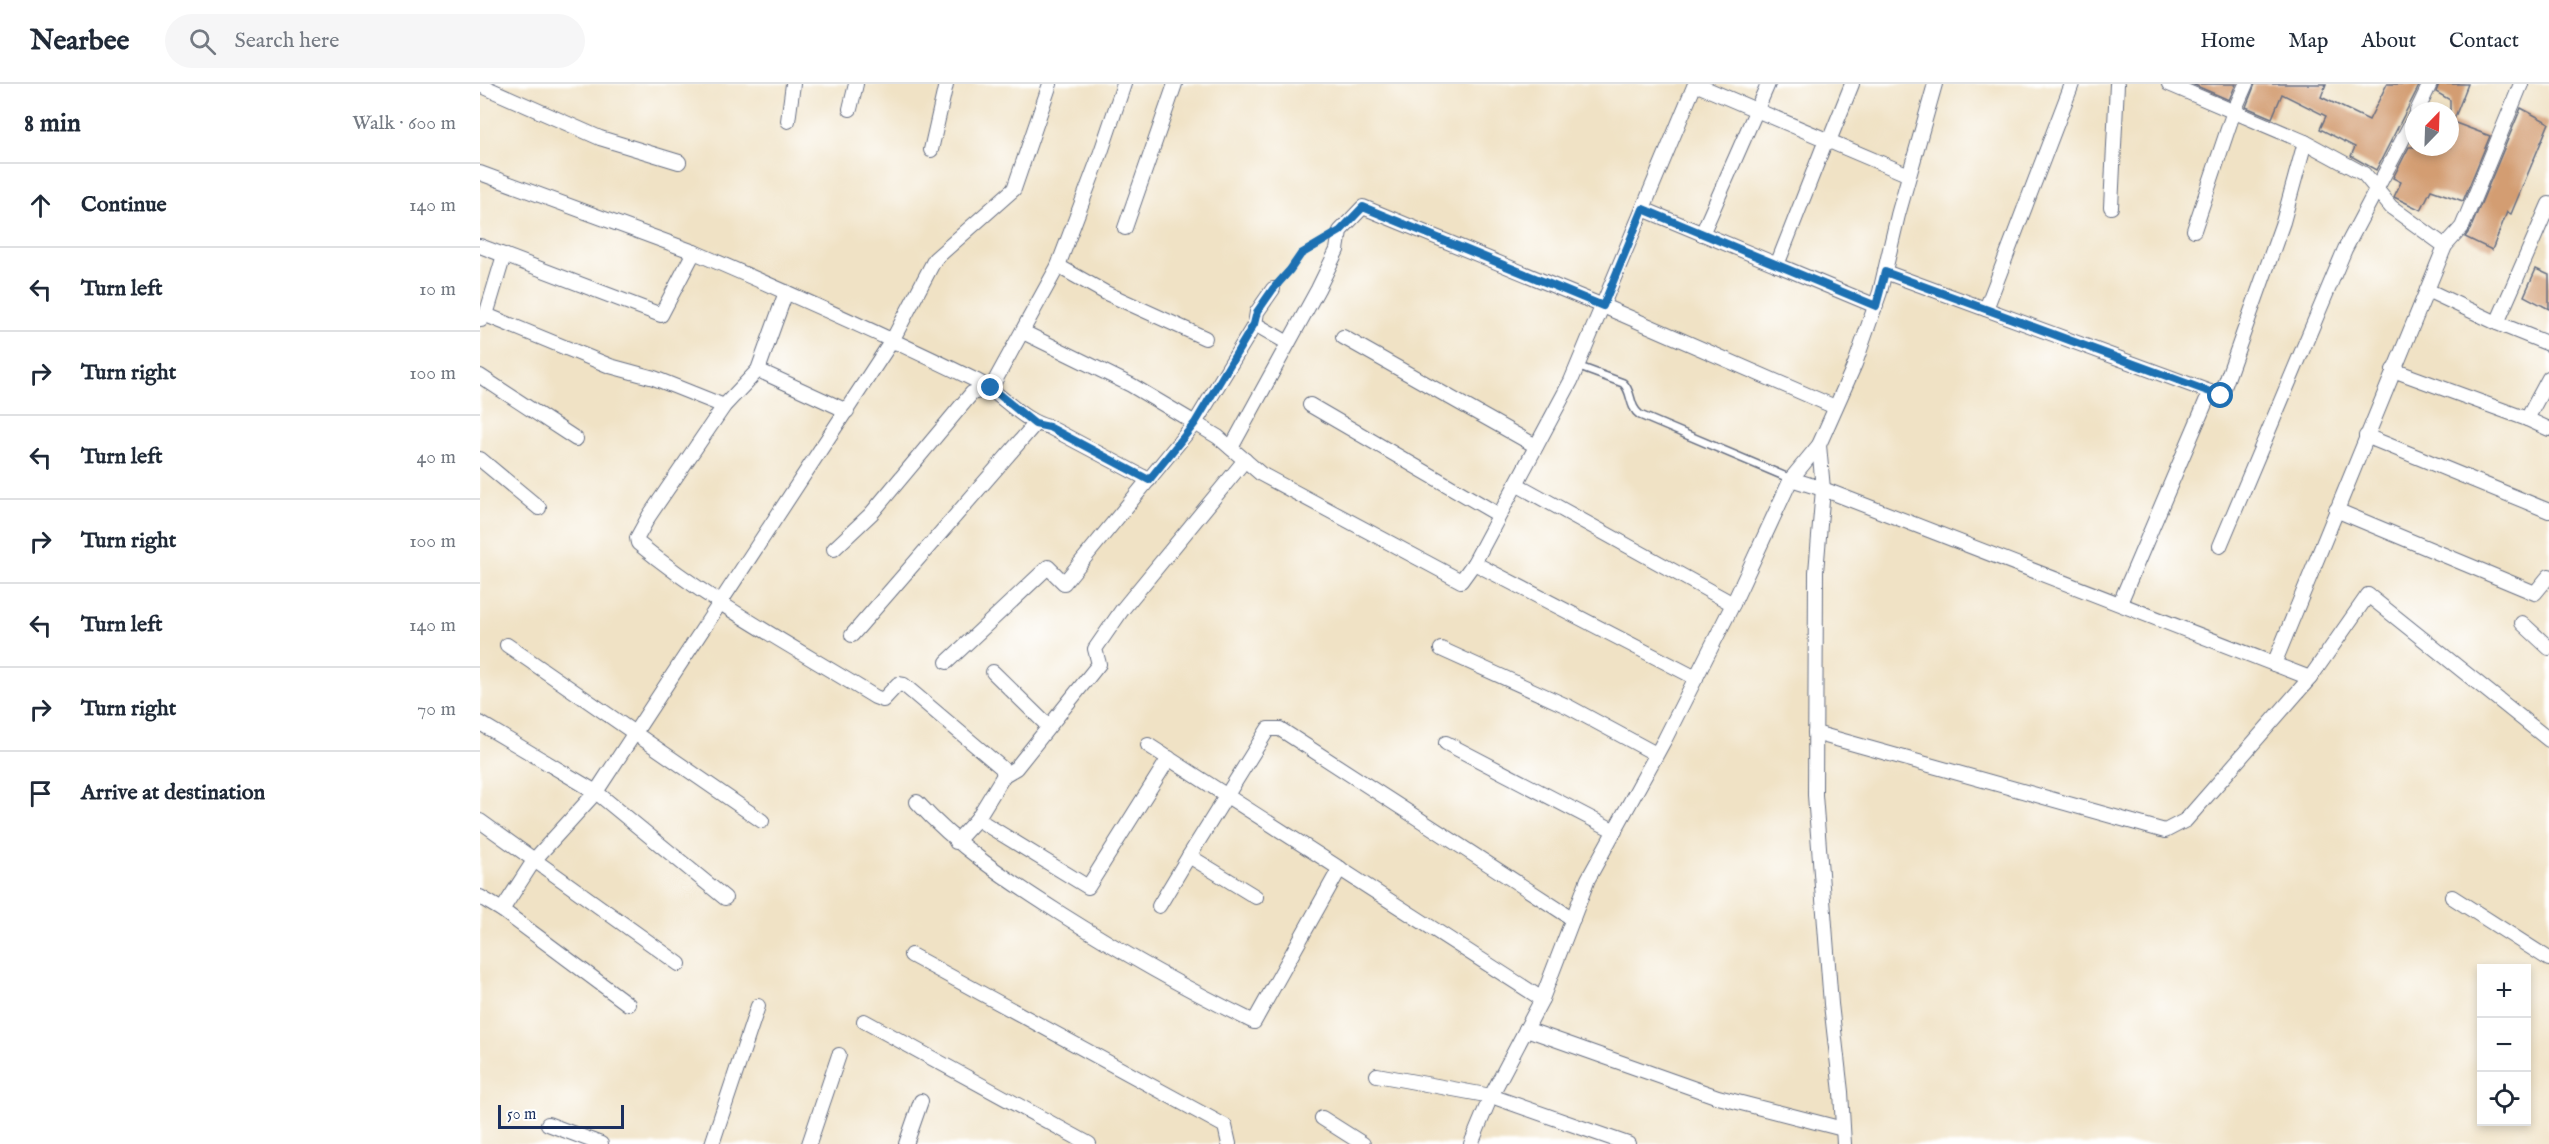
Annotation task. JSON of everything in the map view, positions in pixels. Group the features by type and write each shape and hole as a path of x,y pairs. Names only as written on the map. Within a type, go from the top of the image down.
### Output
{"street":[{"path":"788,121 793,84"},
{"path":"850,109 856,84"},
{"path":"931,150 946,84"},
{"path":"502,910 535,860 596,792 893,339 935,259 1014,189 1050,84"},
{"path":"834,549 871,514 972,393 991,388 1058,266 1124,84"},
{"path":"1125,228 1175,84"},
{"path":"1023,332 1131,385 1195,423 1231,448 1261,474 1461,581 1474,563 1577,366 1695,84 1909,175"},
{"path":"1702,234 1768,84"},
{"path":"1777,265 1852,84"},
{"path":"1471,1144 1491,1096 1542,999 1588,879 1656,754 1733,604 1791,479 1819,445 1855,364 1876,306 1935,84"},
{"path":"1986,309 2072,84"},
{"path":"2111,207 2117,84"},
{"path":"2169,84 2305,142 2364,174 2391,207 2445,246"},
{"path":"2194,230 2234,111 2246,84"},
{"path":"2421,102 2430,84"},
{"path":"2274,664 2445,246 2462,227 2521,84"},
{"path":"480,85 600,138 679,162"},
{"path":"2220,546 2345,249 2405,136"},
{"path":"1885,272 2221,396 2283,222 2305,142"},
{"path":"480,173 694,252 893,339 991,388 1035,424 1049,427 1149,480"},
{"path":"2497,323 2549,204"},
{"path":"1231,448 1337,250 1340,231 1363,207 1603,306 1835,407"},
{"path":"1643,209 1876,306"},
{"path":"480,246 661,315 694,252"},
{"path":"504,255 483,317 610,366 654,378 724,406"},
{"path":"1058,266 1106,293 1205,338"},
{"path":"947,662 1048,567 1064,583 1195,423 1254,324 1257,312 1273,289"},
{"path":"2427,290 2497,323 2549,344"},
{"path":"786,292 758,370 724,406 649,516 638,538 638,543 722,602 875,697 883,700 898,684 904,684 1002,768 1004,775"},
{"path":"1254,324 1288,343"},
{"path":"1342,337 1536,446"},
{"path":"758,370 847,411"},
{"path":"2393,370 2549,429"},
{"path":"480,376 576,439"},
{"path":"2527,419 2549,378"},
{"path":"2120,603 2210,392"},
{"path":"1310,405 1499,515"},
{"path":"852,635 1035,424"},
{"path":"2366,436 2549,511"},
{"path":"1819,445 1822,489 1816,572 1815,795 1844,1144"},
{"path":"480,459 540,508"},
{"path":"956,842 977,819 1004,775 1016,768 1099,664 1095,649 1122,610 1245,460"},
{"path":"1791,479 2120,603 2310,678"},
{"path":"1516,484 1733,604"},
{"path":"2336,510 2535,593 2549,576"},
{"path":"1474,563 1695,678"},
{"path":"1815,733 2165,831 2186,819 2310,678 2368,595 2549,740"},
{"path":"2522,623 2549,648"},
{"path":"507,645 762,821"},
{"path":"1441,649 1569,707 1656,754"},
{"path":"993,672 1048,726"},
{"path":"480,723 596,792 725,898"},
{"path":"1159,906 1268,729 1280,729 1573,919"},
{"path":"1446,743 1615,831"},
{"path":"1148,745 1542,999"},
{"path":"977,819 1088,886 1169,758"},
{"path":"917,802 956,842 985,865 1110,945 1194,993 1254,1022 1340,868"},
{"path":"480,821 679,964"},
{"path":"1189,856 1256,897"},
{"path":"480,897 502,910 628,1004"},
{"path":"2452,897 2549,959"},
{"path":"911,955 1225,1126 1229,1144"},
{"path":"712,1144 758,1006"},
{"path":"864,1022 1089,1144"},
{"path":"1526,1029 1718,1097 1843,1129"},
{"path":"809,1144 839,1055"},
{"path":"1377,1075 1491,1096 1628,1144"},
{"path":"906,1144 921,1101"},
{"path":"1322,1118 1363,1144"},
{"path":"548,1124 601,1144"}],"lane":[{"path":"1577,366 1623,383 1628,387 1631,405 1640,415 1791,479"}],"path":[{"path":"1273,289 1301,254 1340,231"}],"building":[{"path":"2192,84 2236,84 2229,100"},
{"path":"2255,84 2326,84 2321,97 2369,120 2387,84 2420,84 2411,102 2405,102 2405,113 2376,170 2351,156 2355,147 2320,129 2326,116 2282,94 2272,118 2246,107"},
{"path":"2439,84 2468,84 2459,107 2459,102 2450,102 2436,92"},
{"path":"2521,108 2549,123 2511,214 2507,212 2492,250 2465,237"},
{"path":"2459,124 2490,136 2463,201 2431,190 2421,210 2394,197 2401,182 2393,178 2405,155 2459,156"},
{"path":"2536,269 2549,275 2549,309 2524,296"}],"route":[{"path":"991,388 1035,424 1049,427 1149,480 1195,423 1254,324 1257,312 1273,289 1301,254 1340,231 1363,207 1603,306 1643,209 1876,306 1885,272 2221,396"}]}
